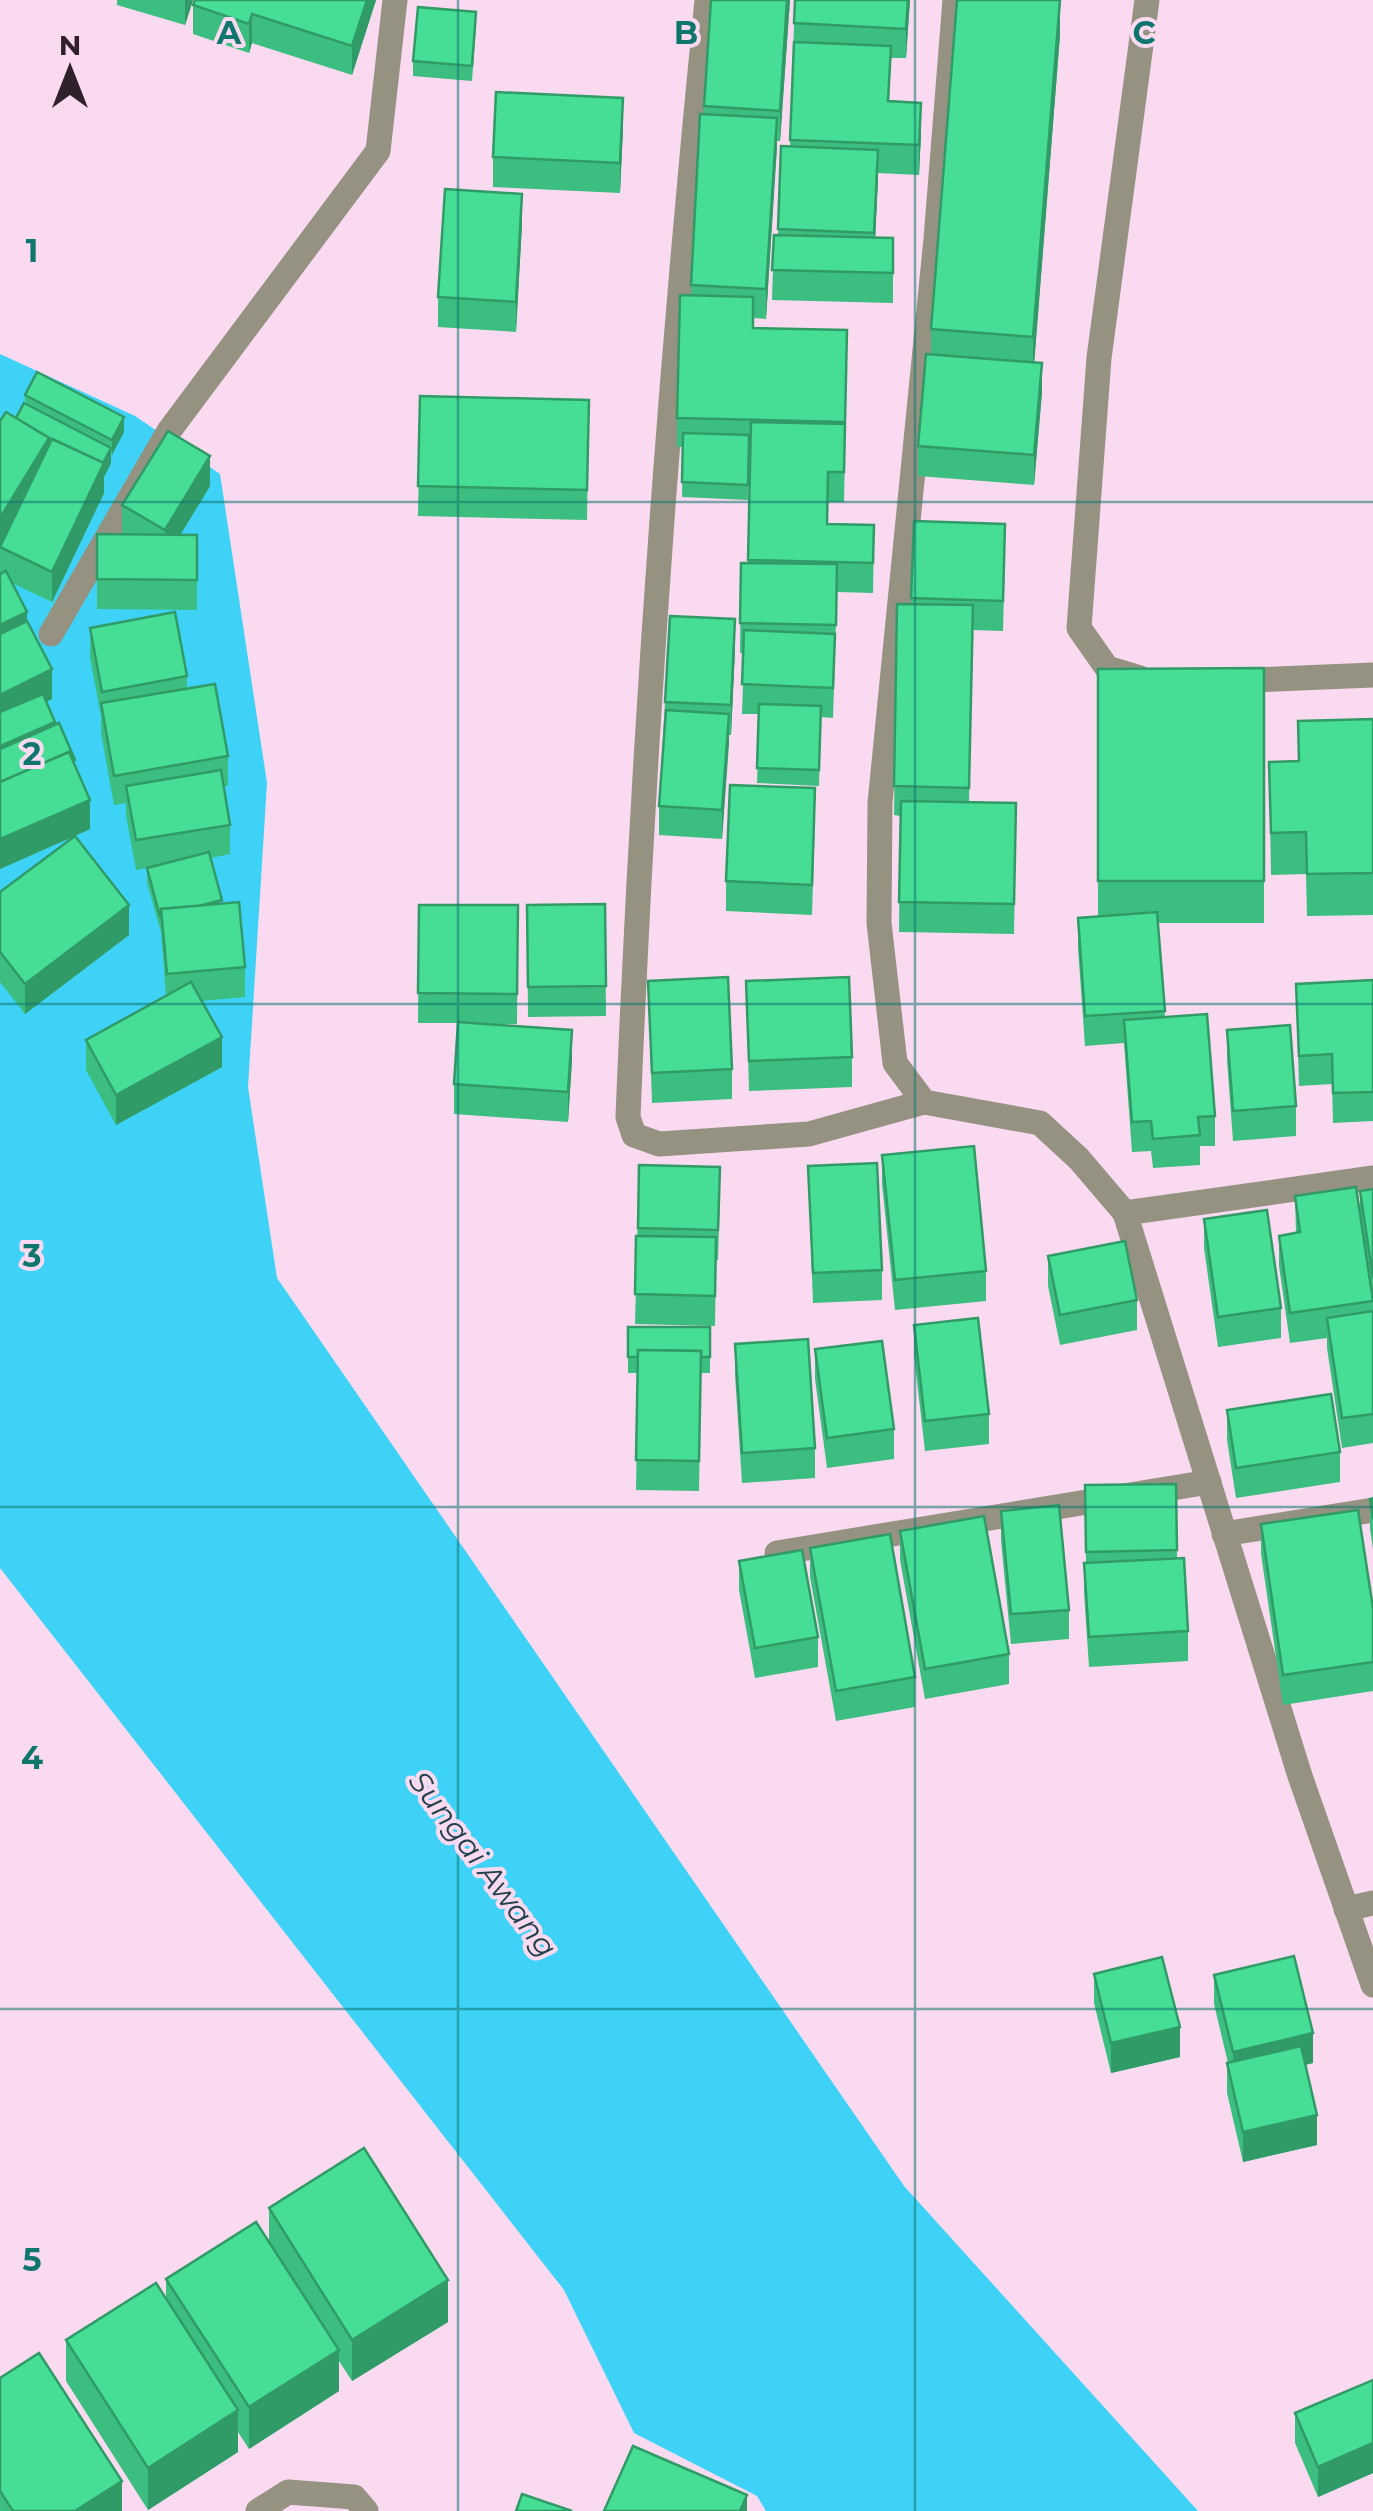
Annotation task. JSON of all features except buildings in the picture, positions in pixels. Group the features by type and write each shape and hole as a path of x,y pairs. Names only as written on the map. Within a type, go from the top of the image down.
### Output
{"street":[{"path":"51,634 169,432 378,151 395,0"},
{"path":"707,0 676,311 635,942 628,1117 634,1134 659,1144 808,1134 924,1102 1040,1122 1079,1158 1125,1214 1300,1776 1373,1984"},
{"path":"924,1102 895,1063 879,923 880,804 936,239 955,0"},
{"path":"1147,0 1099,358 1079,628 1107,668 1158,684"},
{"path":"1198,682 1373,675"},
{"path":"1125,1214 1373,1178"},
{"path":"776,1552 1208,1482"},
{"path":"1224,1534 1373,1510"},
{"path":"1346,1908 1373,1902"},
{"path":"258,2511 288,2492 360,2504"}],"water":[{"name":"Sungai Awang","path":"0,354 135,416 220,474 267,783 248,1087 277,1278 904,2186 1198,2511 766,2511 757,2496 634,2433 564,2290 0,1568"}]}
